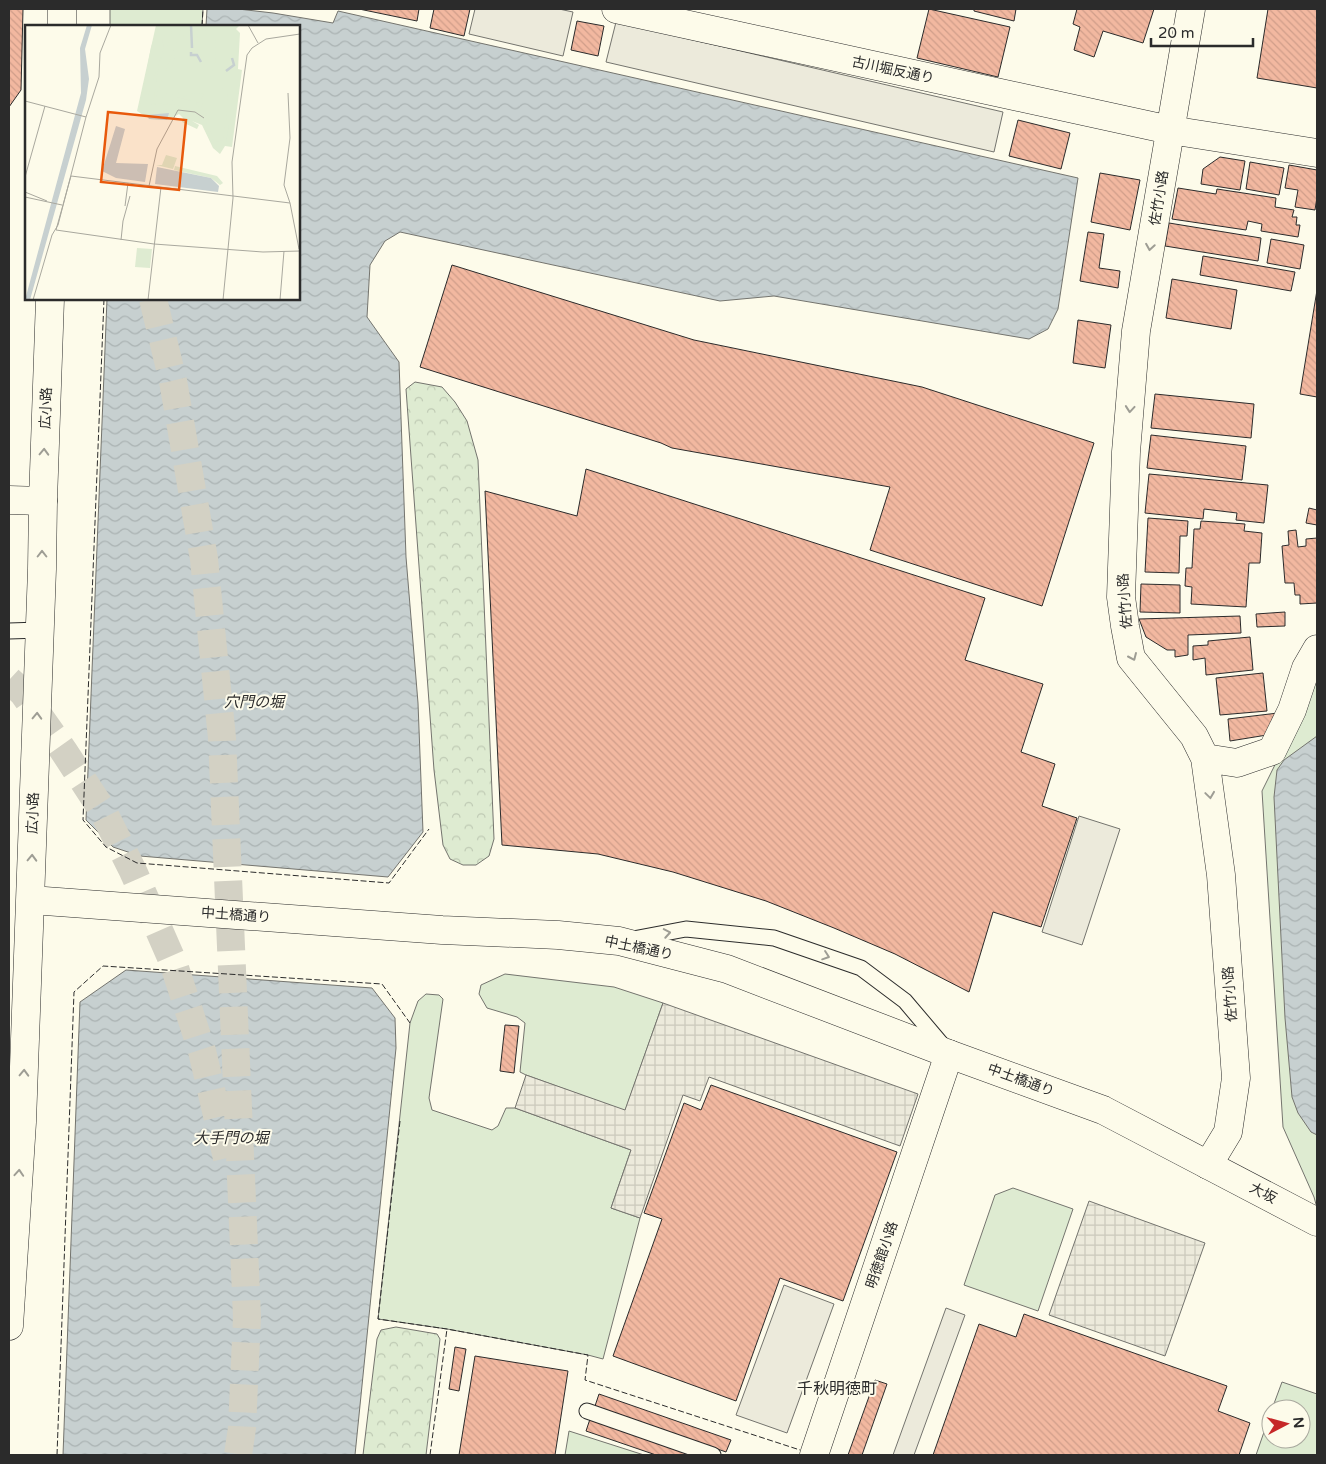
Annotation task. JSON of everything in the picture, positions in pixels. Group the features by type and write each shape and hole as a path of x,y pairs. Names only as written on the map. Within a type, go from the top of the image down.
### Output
{"street":[{"path":"62,9 62,25"},
{"name":"古川堀反通り","path":"616,9 1170,130 1317,153"},
{"name":"佐竹小路","path":"1191,9 1136,331 1126,452 1121,597 1131,658 1194,736 1206,758 1221,875 1236,1078 1228,1132 1208,1164"},
{"name":"広小路","path":"9,1326 16,1122 30,900 50,300"},
{"path":"9,500 42,501"},
{"path":"1206,758 1237,763 1272,751 1292,710 1306,668 1317,649"},
{"name":"中土橋通り","path":"30,900 432,929 558,935 619,941 727,969 949,1054 1103,1110 1208,1164"},
{"name":"明徳館小路","path":"814,1455 949,1054"},
{"name":"大坂","path":"1208,1164 1317,1222"}],"lane":[{"path":"9,631 40,630"},
{"path":"619,941 686,929 774,938 792,944 861,968 905,1001 949,1054"},
{"path":"587,1411 713,1455"}],"green space":[{"path":"110,9 203,9 202,25 110,25"},
{"path":"415,382 442,387 455,402 467,421 478,460 494,839 489,856 476,865 463,865 450,859 443,845 434,770 406,389"},
{"path":"1317,680 1317,1208 1283,1127 1262,791"},
{"path":"505,974 614,987 663,1003 625,1111 520,1072 525,1023 517,1017 487,1008 479,994 481,985"},
{"path":"426,994 439,995 443,999 429,1098 432,1110 492,1130 498,1126 506,1108 515,1108 631,1150 611,1208 640,1218 603,1359 447,1329 378,1319 410,1023 418,1001"},
{"path":"1013,1188 1073,1209 1038,1311 964,1285 995,1195"},
{"path":"396,1327 437,1334 440,1339 426,1455 363,1455 377,1339 381,1330"},
{"path":"1282,1382 1317,1394 1317,1455 1256,1455 1261,1441 1261,1449 1311,1449 1311,1399 1276,1399"},
{"path":"569,1431 644,1455 565,1455"}],"shaded area":[{"path":"475,9 559,9 573,12 563,56 469,34"},
{"path":"616,22 1003,112 994,152 606,62"},
{"path":"1079,816 1120,829 1082,945 1042,932"},
{"path":"663,1003 918,1094 900,1146 709,1077 700,1101 683,1095 640,1218 611,1208 631,1150 515,1108 526,1075 625,1110"},
{"path":"1089,1201 1205,1243 1165,1356 1049,1315"},
{"path":"784,1285 834,1304 787,1433 736,1415"},
{"path":"946,1308 965,1315 914,1455 893,1455"}],"water":[{"name":"穴門の堀","path":"207,9 238,9 333,23 338,11 1078,178 1058,309 1048,329 1029,339 774,296 720,301 400,232 385,241 370,265 367,317 399,362 406,557 418,703 423,832 388,877 140,856 113,847 86,820 107,300 300,300 300,25 206,25"},
{"path":"1317,736 1317,1135 1311,1132 1298,1113 1292,1097 1285,1018 1274,797 1277,770 1284,760"},
{"name":"大手門の堀","path":"126,970 372,988 395,1018 396,1048 355,1455 63,1455 80,1002"}],"building":[{"path":"9,9 23,9 21,90 9,107"},
{"path":"359,9 419,9 417,21"},
{"path":"434,9 470,9 464,36 430,28"},
{"path":"929,9 1010,27 998,77 917,58"},
{"path":"974,9 1016,9 1014,21 974,11"},
{"path":"1077,9 1154,9 1143,43 1103,31 1094,57 1074,50 1080,27 1073,24"},
{"path":"1268,9 1317,9 1317,88 1257,78"},
{"path":"577,21 604,26 598,56 571,50"},
{"path":"1018,120 1070,133 1061,169 1009,156"},
{"path":"1220,157 1245,161 1240,190 1201,184 1203,169"},
{"path":"1250,162 1284,168 1279,195 1246,189"},
{"path":"1289,165 1317,170 1315,210 1295,207 1298,190 1285,188"},
{"path":"1100,173 1140,180 1130,230 1091,222"},
{"path":"1178,188 1216,194 1217,189 1276,198 1275,207 1294,210 1292,217 1297,217 1296,225 1300,225 1298,237 1261,231 1262,224 1248,221 1246,230 1172,219"},
{"path":"1169,223 1261,238 1258,261 1165,246"},
{"path":"1088,232 1104,234 1099,268 1120,271 1118,288 1080,281"},
{"path":"1271,239 1304,245 1300,269 1267,263"},
{"path":"1203,256 1295,272 1291,291 1200,275"},
{"path":"452,265 694,340 922,387 1094,443 1042,606 870,550 890,487 672,448 420,367"},
{"path":"1172,279 1237,290 1231,329 1166,318"},
{"path":"1317,290 1317,397 1300,394"},
{"path":"1078,320 1111,325 1105,368 1073,363"},
{"path":"1155,394 1254,404 1251,438 1151,428"},
{"path":"1151,435 1246,446 1242,480 1147,468"},
{"path":"586,469 985,598 965,660 1043,684 1021,752 1055,764 1042,806 1077,818 1041,927 993,912 969,992 895,954 766,901 673,872 598,854 502,845 485,491 577,516"},
{"path":"1149,474 1268,485 1264,523 1236,520 1237,513 1204,509 1203,519 1145,513"},
{"path":"1309,508 1317,510 1317,525 1306,523"},
{"path":"1148,518 1188,521 1187,536 1180,536 1179,573 1145,572"},
{"path":"1201,521 1245,524 1244,531 1262,533 1260,563 1249,563 1246,607 1191,604 1192,587 1185,586 1186,568 1192,568 1194,529 1200,529"},
{"path":"1296,530 1298,547 1306,546 1306,539 1317,538 1317,603 1300,604 1300,595 1295,595 1294,583 1285,583 1282,546 1289,545 1288,531"},
{"path":"1141,584 1180,585 1180,613 1140,612"},
{"path":"1285,612 1285,626 1257,627 1256,614"},
{"path":"1240,616 1241,633 1188,635 1188,655 1175,657 1175,650 1167,650 1146,637 1139,619"},
{"path":"1250,637 1253,670 1206,675 1205,658 1193,660 1193,646 1208,645 1208,641"},
{"path":"1263,673 1267,711 1220,715 1216,678"},
{"path":"1278,713 1267,735 1230,741 1228,719"},
{"path":"505,1025 519,1026 514,1073 500,1071"},
{"path":"711,1085 897,1152 843,1301 780,1278 736,1401 613,1356 662,1219 644,1213 684,1103 701,1110"},
{"path":"1024,1314 1227,1386 1218,1411 1250,1423 1239,1455 933,1455 979,1324 1016,1337"},
{"path":"455,1347 466,1349 459,1391 449,1389"},
{"path":"475,1356 568,1371 555,1455 459,1455"},
{"path":"875,1380 887,1384 862,1455 848,1455"},
{"path":"599,1394 731,1440 726,1452 595,1406"},
{"path":"590,1419 695,1455 656,1455 586,1431"}],"tunnel":[{"path":"153,300 173,381 204,559 222,738 247,1317 242,1428 238,1455"},
{"path":"9,680 23,693 103,811 133,871 173,962 202,1051 227,1158"}],"fence":[{"path":"202,25 203,9"},
{"path":"279,9 284,9"},
{"path":"104,300 83,820 106,847 137,863 389,883 429,829"},
{"path":"57,1455 74,992 103,966 382,984 410,1023"},
{"path":"400,1121 378,1319 447,1329 588,1355 585,1380 800,1450"},
{"path":"430,1455 447,1329"}],"district":[{"name":"千秋明徳町","path":"837,1389"}]}
